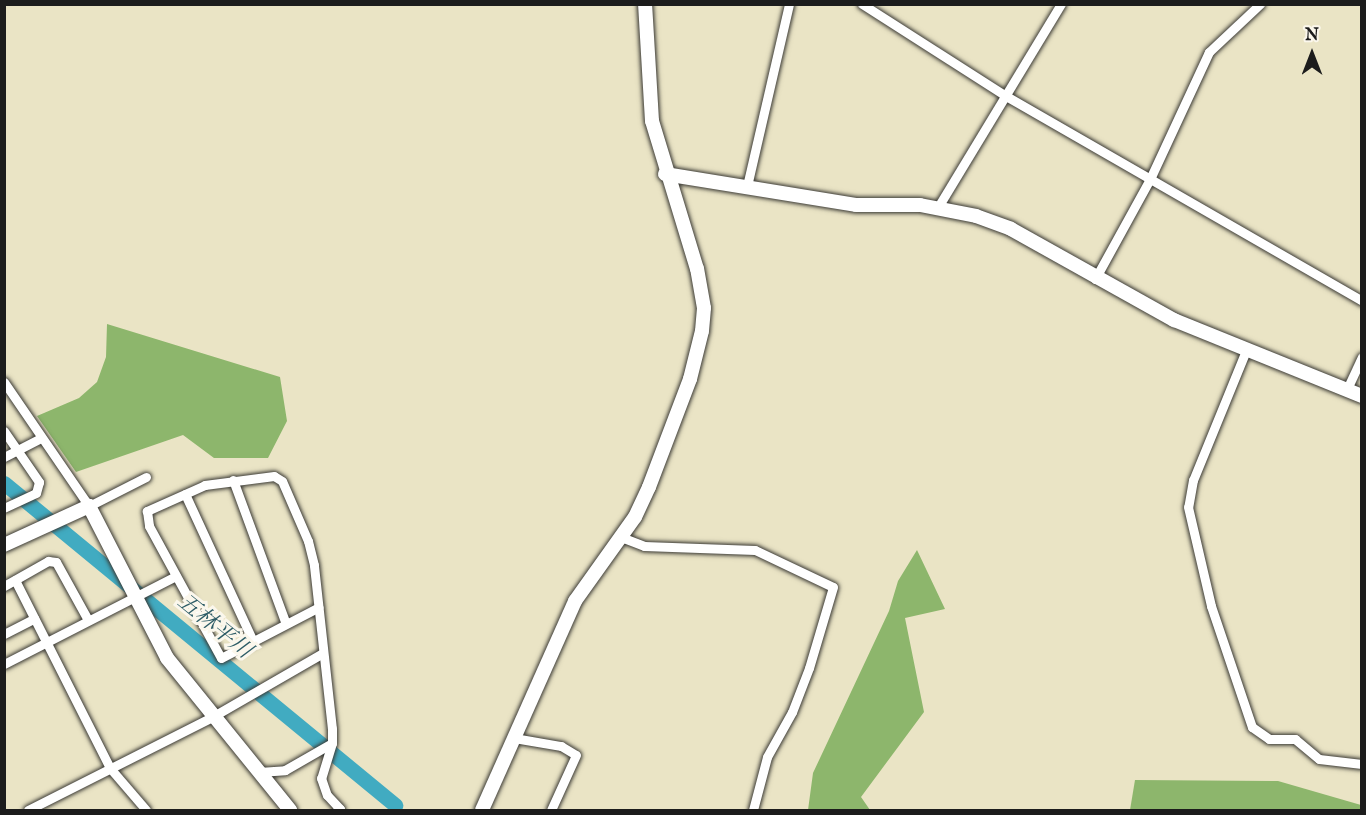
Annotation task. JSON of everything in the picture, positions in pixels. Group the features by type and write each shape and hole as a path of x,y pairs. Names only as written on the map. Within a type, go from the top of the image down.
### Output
{"street":[{"path":"482,810 575,601 621,537 663,454 690,379 704,319 697,269 665,174 649,103 645,4"},
{"path":"747,186 789,4"},
{"path":"862,4 1006,96 1362,301"},
{"path":"938,207 1061,4"},
{"path":"1095,279 1150,179 1209,52 1260,4"},
{"path":"665,174 856,205 938,207 1011,229 1095,279 1174,320 1362,396"},
{"path":"1247,348 1206,446 1188,507 1211,606 1252,727 1269,739 1295,739 1308,754 1318,759 1362,764"},
{"path":"1347,390 1362,357"},
{"path":"4,382 89,506 167,658 212,717 291,810"},
{"path":"4,431 39,486 36,493 4,508"},
{"path":"4,457 41,438"},
{"path":"318,607 221,658 176,576 146,512 185,494 233,480 274,476 282,482 312,553 318,607 323,653 332,743 321,778 327,795 340,809 338,810"},
{"path":"4,545 146,477"},
{"path":"233,480 286,624"},
{"path":"185,494 253,641"},
{"path":"621,537 644,546 755,550 833,587 809,668 792,712 767,757 753,810"},
{"path":"4,586 48,561 56,562 88,620"},
{"path":"4,663 176,576"},
{"path":"15,580 110,768 146,810"},
{"path":"4,634 34,619"},
{"path":"28,810 212,717 323,653"},
{"path":"514,738 561,746 576,755 551,810"},
{"path":"259,772 285,770 332,743"}],"green space":[{"path":"107,324 280,377 287,421 268,458 214,458 183,435 76,472 37,416 79,398 97,382 106,357"},
{"path":"917,550 945,609 905,618 924,712 861,797 870,810 808,810 813,773 889,611 898,581"},
{"path":"1135,780 1278,781 1361,805 1361,810 1130,810"}],"waterway":[{"name":"五林平川","path":"4,483 395,805"}]}
